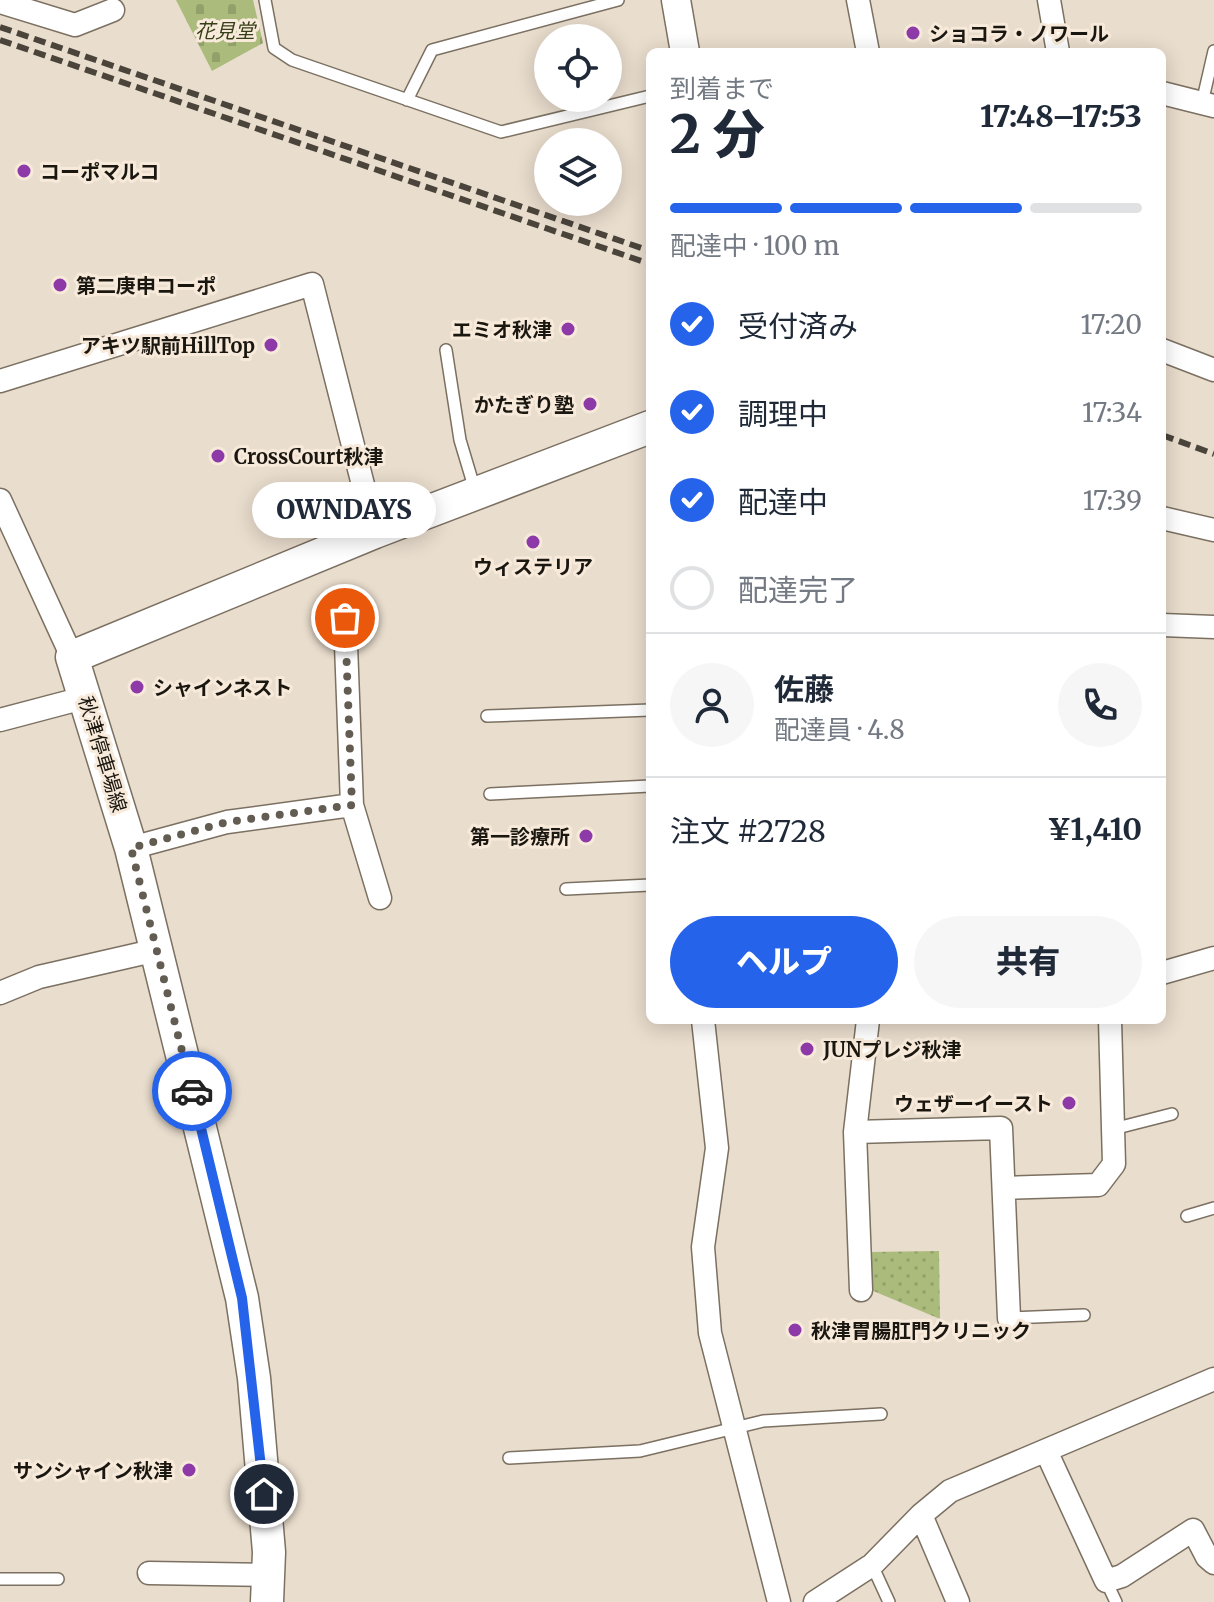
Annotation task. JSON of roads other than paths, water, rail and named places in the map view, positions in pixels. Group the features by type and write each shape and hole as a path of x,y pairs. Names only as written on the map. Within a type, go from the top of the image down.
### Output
{"main road":[{"path":"72,657 375,532 646,429"},
{"name":"秋津停車場線","path":"72,657 87,697 131,848 242,1298 254,1378 267,1588"}],"street":[{"path":"676,0 684,48"},
{"path":"858,0 867,48"},
{"path":"1049,0 1057,48"},
{"path":"0,2 75,25 113,10"},
{"path":"1166,94 1208,104"},
{"path":"0,381 312,284 375,532"},
{"path":"1166,352 1214,370"},
{"path":"0,500 72,657"},
{"path":"1166,519 1214,530"},
{"path":"345,618 352,805 380,898"},
{"path":"1166,625 1214,627"},
{"path":"0,720 87,697"},
{"path":"131,848 227,822 352,805"},
{"path":"0,993 39,977 157,950"},
{"path":"1166,972 1214,958"},
{"path":"703,1024 717,1148 703,1247 710,1333 779,1602"},
{"path":"861,1290 855,1132 868,1024"},
{"path":"1004,1188 1098,1185 1114,1164 1110,1024"},
{"path":"855,1132 1001,1128 1009,1318"},
{"path":"815,1602 872,1565 921,1515 950,1491 1047,1453 1214,1379"},
{"path":"1047,1453 1106,1581 1122,1576 1193,1530 1207,1557 1214,1563"},
{"path":"921,1515 958,1602"},
{"path":"149,1573 267,1588"}],"lane":[{"path":"265,0 274,48 292,60 501,132 646,97"},
{"path":"407,100 432,50 618,0"},
{"path":"1208,104 1214,51"},
{"path":"446,350 460,440 477,494"},
{"path":"487,716 646,710"},
{"path":"490,794 646,786"},
{"path":"566,889 646,885"},
{"path":"1113,1129 1172,1114"},
{"path":"1187,1216 1214,1208"},
{"path":"1009,1318 1084,1315"},
{"path":"509,1458 640,1451 763,1421 881,1414"},
{"path":"872,1565 889,1602"},
{"path":"0,1579 58,1579"},
{"path":"1106,1581 1116,1602"}],"railway":[{"path":"0,27 646,250"},
{"path":"0,40 646,263"},
{"path":"1166,436 1214,454"}],"place":[{"name":"ショコラ・ノワール","path":"913,33"},
{"name":"コーポマルコ","path":"24,171"},
{"name":"第二庚申コーポ","path":"60,285"},
{"name":"エミオ秋津","path":"568,329"},
{"name":"アキツ駅前HillTop","path":"271,345"},
{"name":"かたぎり塾","path":"590,404"},
{"name":"CrossCourt秋津","path":"218,456"},
{"name":"ウィステリア","path":"533,542"},
{"name":"OWNDAYS","path":"345,618"},
{"name":"シャインネスト","path":"137,687"},
{"name":"第一診療所","path":"586,836"},
{"name":"JUNプレジ秋津","path":"807,1049"},
{"name":"ウェザーイースト","path":"1069,1103"},
{"name":"秋津胃腸肛門クリニック","path":"795,1330"},
{"name":"サンシャイン秋津","path":"189,1470"}],"park label":[{"name":"花見堂","path":"225,30"}]}
